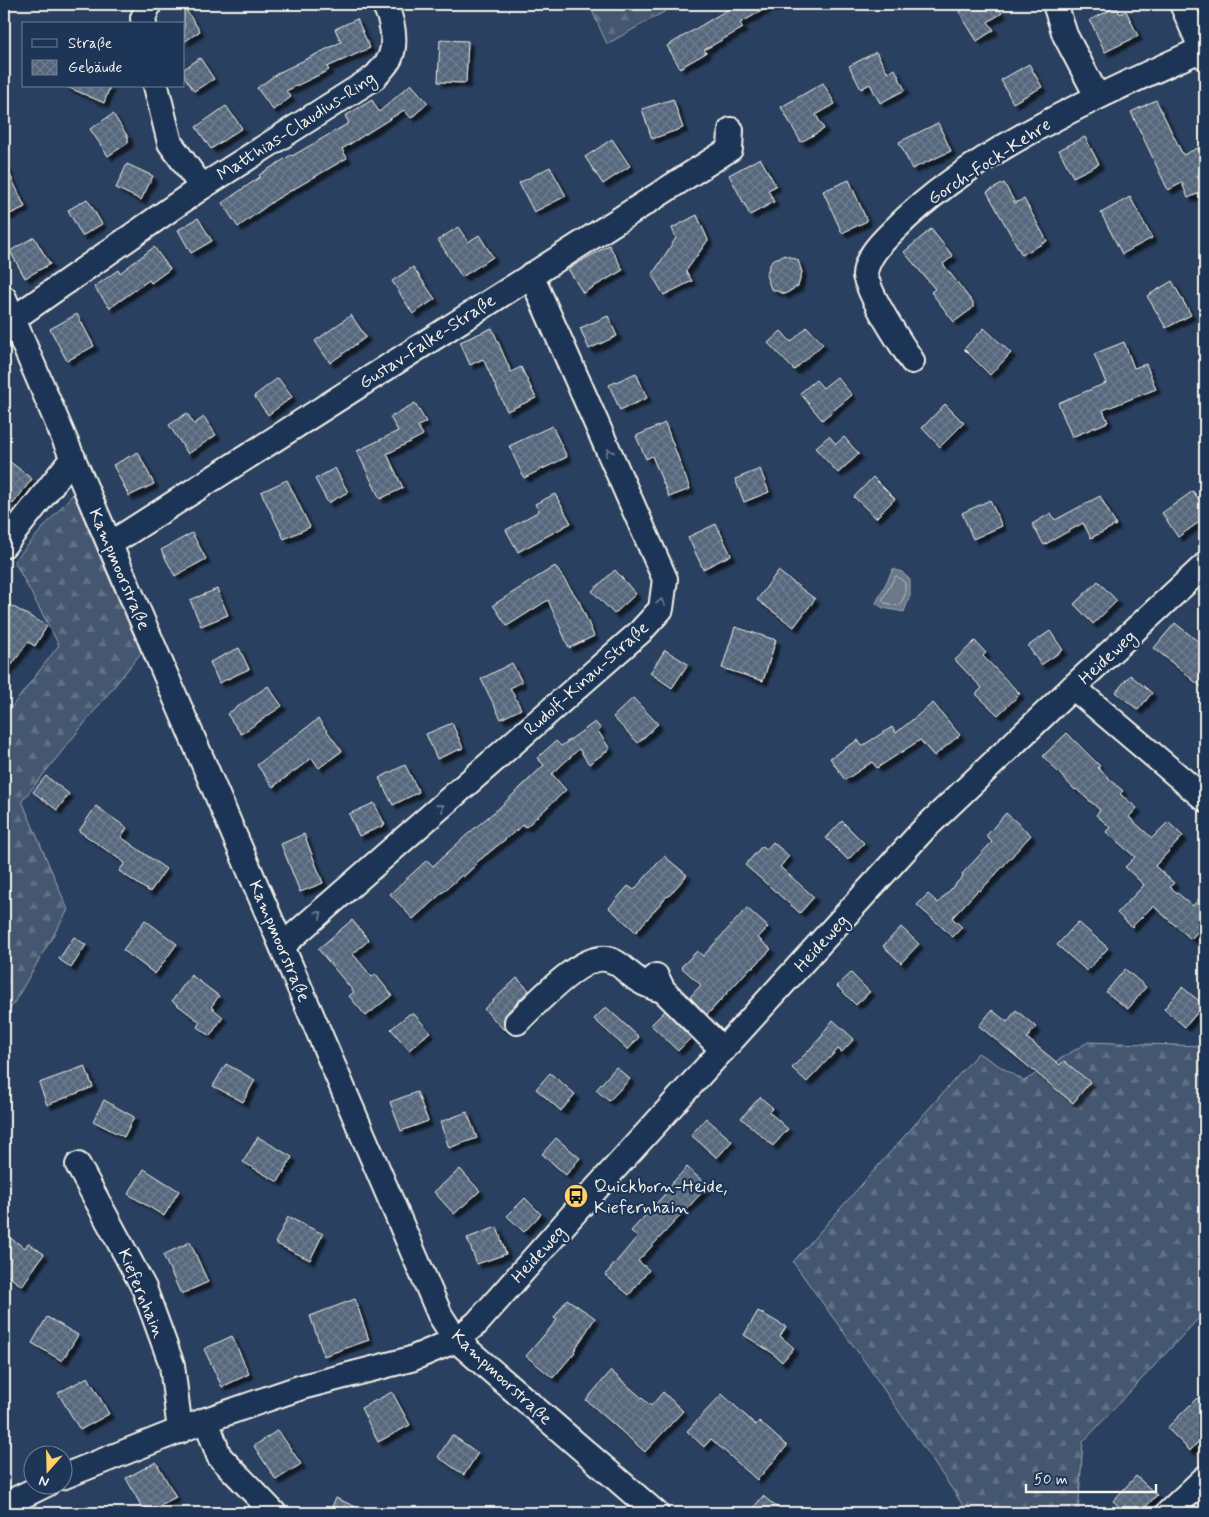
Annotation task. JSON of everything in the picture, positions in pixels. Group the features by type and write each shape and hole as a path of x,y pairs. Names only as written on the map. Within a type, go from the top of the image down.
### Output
{"street":[{"path":"144,22 143,18 149,4"},
{"name":"Matthias-Claudius-Ring","path":"8,308 375,77 390,58 393,37 388,11 384,4"},
{"path":"1055,4 1065,35 1098,96"},
{"path":"1182,4 1203,53"},
{"name":"Gorch-Fock-Kehre","path":"912,361 878,308 865,276 870,258 888,236 913,211 967,171 1028,133 1098,96 1203,53"},
{"name":"Matthias-Claudius-Ring","path":"156,88 170,143 202,187"},
{"name":"Gustav-Falke-Straße","path":"110,544 730,149 731,130"},
{"name":"Rudolf-Kinau-Straße","path":"282,946 640,632 661,609 665,579 531,275"},
{"name":"Kampmoorstraße","path":"8,308 440,1315 456,1340 656,1513"},
{"path":"4,545 73,458"},
{"name":"Heideweg","path":"456,1340 477,1323 924,829 1205,565"},
{"path":"1073,688 1205,799"},
{"path":"518,1022 565,976 581,966 601,958 609,959 619,964 629,974 648,987 658,981 723,1050"},
{"name":"Kiefernhain","path":"78,1165 144,1288 172,1365 180,1431"},
{"path":"72,1473 206,1420 302,1387 411,1359 456,1340"},
{"path":"206,1420 219,1456 274,1513"},
{"path":"1168,1513 1205,1478"},
{"path":"4,1505 27,1494"}],"green space":[{"path":"589,4 678,4 607,44"},
{"path":"73,494 141,653 22,801 68,910 4,1020 4,717 59,645 14,561"},
{"path":"1088,1042 1205,1046 1205,1314 1197,1320 1083,1442 1078,1513 966,1513 965,1508 865,1362 793,1262 978,1053 1024,1081"}],"water":[{"path":"893,569 902,572 910,580 910,596 904,612 883,608 876,603"}],"building":[{"path":"737,4 774,4 740,23 743,28 704,50 706,53 680,68 667,46"},
{"path":"972,4 996,4 1002,13 988,22 994,30 977,41 959,12"},
{"path":"184,7 200,31 185,41 185,22"},
{"path":"1117,7 1120,14 1126,11 1138,36 1105,52 1090,20"},
{"path":"357,19 370,48 327,67 329,70 286,91 291,97 273,110 257,88 278,73 341,42 335,29"},
{"path":"440,40 468,41 466,83 438,82"},
{"path":"876,52 888,73 895,69 905,90 880,103 870,84 861,89 849,66"},
{"path":"200,58 214,79 194,91 185,78 185,68"},
{"path":"1029,64 1042,87 1013,103 1001,80"},
{"path":"823,83 835,104 816,115 824,129 801,142 781,107"},
{"path":"411,84 428,103 411,118 404,110 342,149 347,158 275,200 238,227 222,203 260,177 259,175 349,123 345,116 372,100 379,112"},
{"path":"70,88 109,88 104,103"},
{"path":"673,99 683,128 652,139 642,109"},
{"path":"1156,100 1183,155 1198,148 1205,164 1205,172 1197,176 1204,191 1188,198 1182,183 1168,190 1131,112"},
{"path":"226,106 242,128 211,149 196,127"},
{"path":"113,114 128,137 128,143 108,156 90,129"},
{"path":"938,123 951,151 912,169 899,142"},
{"path":"1085,137 1099,164 1073,177 1059,150"},
{"path":"612,139 630,166 603,184 585,157"},
{"path":"760,158 776,186 768,190 774,202 750,215 729,175"},
{"path":"4,162 25,207 4,217"},
{"path":"127,164 153,176 141,200 116,188"},
{"path":"550,167 566,196 534,212 519,183"},
{"path":"849,180 867,221 842,233 823,191"},
{"path":"1004,183 1015,203 1024,199 1047,241 1022,255 987,192"},
{"path":"1130,197 1152,238 1122,254 1101,213"},
{"path":"87,199 102,224 82,236 68,210"},
{"path":"697,215 708,240 686,271 692,281 664,295 652,275 676,238 672,228"},
{"path":"198,218 212,241 191,253 178,230"},
{"path":"458,227 468,242 479,235 493,257 462,277 438,240"},
{"path":"931,229 953,256 943,264 973,303 973,308 954,322 931,292 935,289 904,252"},
{"path":"34,237 50,264 25,278 10,251"},
{"path":"609,245 623,270 583,293 568,269"},
{"path":"154,247 170,269 151,283 149,280 110,308 94,287 118,270 120,273"},
{"path":"785,255 798,260 802,272 798,286 785,294 771,289 766,275 772,260"},
{"path":"413,267 435,299 413,314 392,281"},
{"path":"1172,281 1191,315 1166,328 1147,296"},
{"path":"77,314 94,346 67,361 50,329"},
{"path":"351,315 366,337 330,363 315,341"},
{"path":"608,316 617,336 589,349 580,328"},
{"path":"807,327 823,344 794,370 768,343 781,331 791,342"},
{"path":"492,328 511,372 521,367 536,398 507,411 483,359 470,365 460,342"},
{"path":"984,328 1011,353 990,375 964,349"},
{"path":"1124,342 1134,368 1146,364 1156,389 1103,410 1108,422 1072,437 1058,403 1106,383 1094,354"},
{"path":"636,373 647,398 620,410 609,385"},
{"path":"837,377 852,395 822,420 800,393 816,380 823,388"},
{"path":"278,378 292,397 268,415 254,396"},
{"path":"415,403 426,422 418,426 423,435 387,454 403,488 380,499 357,451 398,431 390,417"},
{"path":"945,404 964,423 940,447 922,428"},
{"path":"187,413 194,424 204,417 216,435 188,454 169,425"},
{"path":"665,423 690,489 669,497 652,456 646,459 636,436"},
{"path":"552,426 567,457 524,478 509,446"},
{"path":"829,436 836,444 844,437 859,454 838,473 815,448"},
{"path":"138,452 154,484 129,496 113,465"},
{"path":"4,457 32,479 13,504 4,497"},
{"path":"335,468 348,492 328,503 315,479"},
{"path":"760,469 769,492 744,502 735,479"},
{"path":"873,477 895,499 876,518 854,497"},
{"path":"287,480 310,527 284,539 261,492"},
{"path":"1193,491 1205,508 1205,518 1178,537 1162,513"},
{"path":"555,494 571,523 518,552 506,530 539,511 535,504"},
{"path":"1100,496 1116,525 1091,538 1083,523 1044,545 1032,524 1051,513 1055,520"},
{"path":"990,500 1002,526 973,539 962,513"},
{"path":"716,524 731,555 703,569 688,537"},
{"path":"192,533 206,559 175,576 161,550"},
{"path":"555,566 579,601 594,636 569,648 548,600 507,626 493,605"},
{"path":"615,570 636,594 614,614 592,591"},
{"path":"778,571 815,599 794,627 757,600"},
{"path":"1098,581 1117,601 1093,624 1074,604"},
{"path":"217,589 228,615 201,626 190,600"},
{"path":"10,605 47,626 35,646 28,642 4,676 4,616"},
{"path":"1175,623 1205,647 1205,690 1154,648"},
{"path":"735,627 776,640 763,681 722,668"},
{"path":"1050,631 1063,650 1041,665 1028,646"},
{"path":"975,641 986,653 983,656 1020,694 998,715 976,694 982,688 955,660"},
{"path":"239,648 249,669 219,683 210,662"},
{"path":"665,650 688,664 672,688 650,673"},
{"path":"512,663 522,682 510,688 521,709 501,719 481,679"},
{"path":"1130,675 1152,693 1138,710 1116,692"},
{"path":"268,686 282,706 241,734 227,714"},
{"path":"633,698 658,724 638,743 613,717"},
{"path":"933,703 960,735 934,756 920,740 877,768 872,762 845,780 830,758 858,740 862,746 892,727 896,733"},
{"path":"318,719 342,751 319,768 312,758 273,787 257,765"},
{"path":"595,722 601,729 598,731 610,749 589,764 579,749 552,774 566,790 526,827 523,825 476,863 463,877 462,875 413,919 390,894 427,860 433,866 499,808 544,765 537,758 556,741 561,746"},
{"path":"452,723 463,748 437,759 426,734"},
{"path":"1067,733 1100,766 1098,768 1123,791 1120,794 1137,808 1129,817 1152,838 1168,822 1183,836 1155,866 1174,883 1170,887 1193,906 1205,891 1205,923 1191,939 1153,906 1132,927 1117,913 1144,885 1125,867 1135,857 1106,832 1110,827 1096,815 1100,810 1075,790 1043,756"},
{"path":"405,765 419,792 393,805 379,778"},
{"path":"46,776 69,794 57,810 33,792"},
{"path":"374,803 385,825 359,836 349,814"},
{"path":"96,806 127,828 121,837 166,869 150,892 119,871 125,863 79,831"},
{"path":"1006,813 1031,835 980,891 978,890 952,918 962,927 953,937 917,905 928,894 938,903 992,842 986,836"},
{"path":"842,821 864,843 848,860 826,838"},
{"path":"304,834 323,883 300,892 281,844"},
{"path":"773,842 789,856 780,867 814,897 800,913 745,865 762,846 766,850"},
{"path":"664,856 687,875 636,932 609,908 628,886 634,890"},
{"path":"747,908 768,927 758,938 771,949 753,968 751,967 707,1015 690,997 701,985 681,967 697,951 703,956"},
{"path":"145,920 177,944 155,974 123,950"},
{"path":"352,920 369,940 353,954 372,977 375,974 392,995 366,1016 349,996 354,992 318,949"},
{"path":"1078,922 1108,948 1087,971 1057,945"},
{"path":"901,927 919,944 901,963 883,946"},
{"path":"74,937 86,945 71,968 59,959"},
{"path":"1125,969 1146,987 1128,1009 1106,992"},
{"path":"851,973 870,992 856,1005 837,986"},
{"path":"191,975 219,996 211,1007 223,1017 210,1036 197,1027 200,1022 172,1001"},
{"path":"517,978 529,990 507,1013 504,1019 504,1030 484,1009"},
{"path":"1182,987 1204,1005 1185,1027 1164,1009"},
{"path":"606,1007 639,1037 628,1050 594,1019"},
{"path":"992,1010 1007,1022 1016,1010 1036,1027 1027,1038 1060,1065 1064,1061 1090,1082 1073,1103 979,1026"},
{"path":"665,1011 691,1038 678,1051 651,1025"},
{"path":"409,1014 414,1014 430,1032 409,1050 391,1029"},
{"path":"833,1020 854,1039 842,1052 838,1049 807,1082 792,1068 823,1035"},
{"path":"226,1064 255,1080 243,1102 213,1086"},
{"path":"85,1066 93,1087 47,1105 39,1083"},
{"path":"616,1067 630,1079 609,1101 596,1090"},
{"path":"550,1073 575,1094 561,1111 536,1089"},
{"path":"417,1092 428,1121 401,1131 390,1102"},
{"path":"760,1097 773,1108 769,1112 788,1129 773,1146 741,1118"},
{"path":"104,1100 134,1117 124,1137 93,1121"},
{"path":"467,1112 477,1138 449,1148 440,1122"},
{"path":"706,1118 732,1141 717,1158 691,1135"},
{"path":"258,1137 292,1157 278,1182 243,1162"},
{"path":"556,1138 580,1158 566,1175 542,1154"},
{"path":"687,1167 708,1186 638,1261 649,1270 629,1295 605,1275 637,1237 631,1231"},
{"path":"144,1169 179,1191 164,1216 128,1194"},
{"path":"460,1169 480,1191 454,1214 434,1192"},
{"path":"525,1198 541,1214 524,1232 507,1216"},
{"path":"288,1217 323,1234 310,1260 275,1243"},
{"path":"497,1227 506,1254 477,1264 467,1238"},
{"path":"4,1234 25,1248 28,1243 44,1254 22,1286 4,1273"},
{"path":"190,1242 208,1282 181,1294 163,1255"},
{"path":"355,1299 369,1340 324,1356 310,1316"},
{"path":"567,1299 595,1318 575,1352 553,1378 526,1356 557,1320 554,1318"},
{"path":"758,1311 786,1327 780,1336 794,1348 782,1362 771,1352 744,1335"},
{"path":"47,1317 78,1335 62,1361 32,1343"},
{"path":"232,1336 249,1374 222,1387 204,1349"},
{"path":"611,1371 651,1406 663,1392 683,1411 645,1452 586,1400"},
{"path":"88,1377 109,1414 80,1430 58,1393"},
{"path":"392,1392 410,1425 378,1442 361,1408"},
{"path":"722,1394 756,1425 759,1421 787,1446 757,1480 711,1439 704,1447 687,1431"},
{"path":"1197,1398 1205,1406 1205,1434 1190,1451 1167,1428"},
{"path":"278,1430 301,1464 276,1480 254,1446"},
{"path":"452,1435 478,1453 464,1475 438,1457"},
{"path":"156,1462 176,1497 145,1513 126,1478"},
{"path":"1136,1476 1157,1495 1140,1513 1127,1513 1113,1501"},
{"path":"763,1496 784,1513 749,1513"},
{"path":"336,1498 369,1513 329,1513"}],"place":[{"name":"Quickborn-Heide, Kiefernhain","path":"576,1196"}]}
